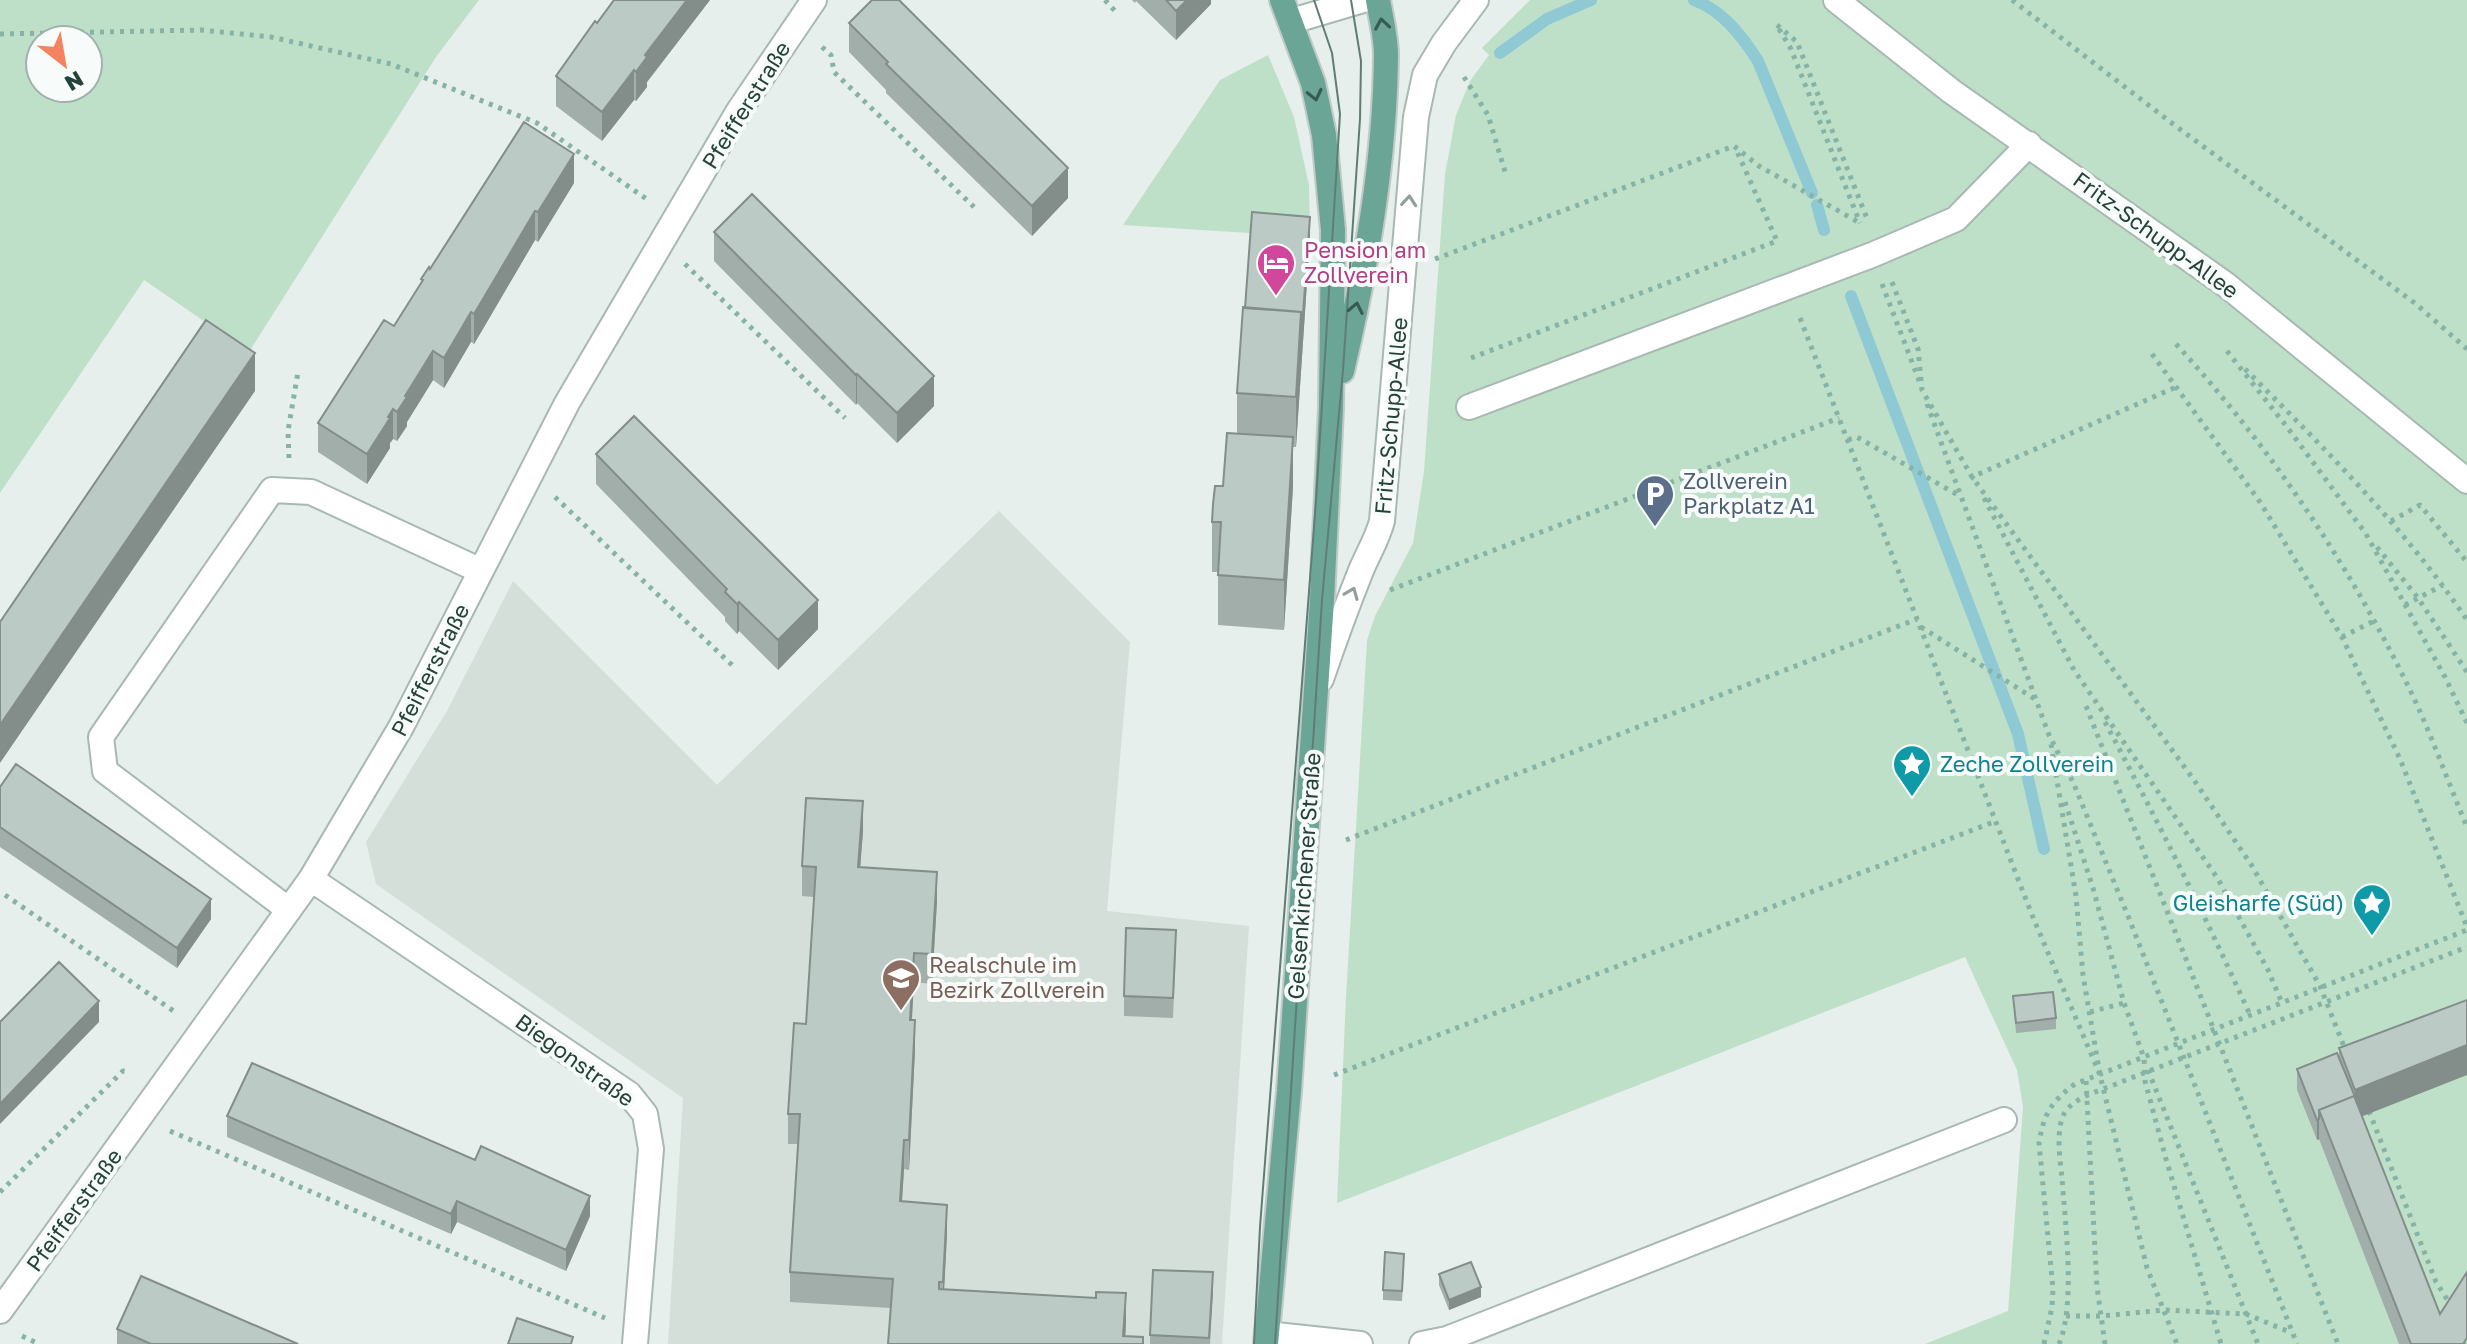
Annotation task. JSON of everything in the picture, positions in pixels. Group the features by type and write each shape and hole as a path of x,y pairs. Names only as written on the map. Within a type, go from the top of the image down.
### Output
{"main road":[{"name":"Gelsenkirchener Straße","path":"1331,408 1343,370 1366,262 1379,157 1386,52 1378,0"},
{"name":"Gelsenkirchener Straße","path":"1267,1339 1289,1091 1316,693 1331,408 1333,230 1324,135 1313,83 1287,10"}],"street":[{"name":"Pfeifferstraße","path":"0,1311 311,879 401,727 567,403 738,112 814,0"},
{"name":"Gelsenkirchener Straße","path":"1287,10 1363,0"},
{"name":"Fritz-Schupp-Allee","path":"1316,693 1340,622 1378,539 1382,521 1416,117 1425,75 1476,0"},
{"name":"Fritz-Schupp-Allee","path":"1836,0 1951,91 2225,284 2467,481"},
{"path":"1469,407 1956,219 2029,144"},
{"path":"289,910 105,771 101,737 272,490 311,492 481,571"},
{"name":"Biegonstraße","path":"311,879 629,1094 645,1114 651,1149 635,1338"},
{"path":"1422,1344 1447,1339 2004,1120"},
{"path":"1267,1339 1360,1344"}],"path":[{"path":"1105,0 1116,12"},
{"path":"2012,0 2416,304 2467,349"},
{"path":"797,24 831,55 834,72 974,207"},
{"path":"2177,1344 2147,1268 2103,1090 2083,975 2076,896 2060,786 2049,735 1959,495 1922,390 1874,253 1797,42 1777,25 1791,49 1860,223 1874,253 1918,349 1922,390 1972,477 2074,670 2218,879 2268,970 2282,1003"},
{"path":"0,34 201,30 271,37 391,64 537,123 675,218"},
{"path":"1464,77 1488,115 1506,175"},
{"path":"1734,146 1759,166 1860,223"},
{"path":"1451,254 1734,146"},
{"path":"1471,358 1777,241 1734,146"},
{"path":"662,242 845,418"},
{"path":"1786,323 1800,318 1996,821 2100,1075"},
{"path":"2176,344 2259,441 2335,551 2431,736 2467,827"},
{"path":"2467,620 2391,521 2227,351 2418,598 2467,672"},
{"path":"2044,1344 2053,1289 2039,1143 2044,1122 2055,1099 2075,1084 2467,928 2400,759 2342,637 2260,502 2152,354"},
{"path":"290,491 288,431 298,372"},
{"path":"1972,477 2176,387"},
{"path":"1378,594 1839,418"},
{"path":"1848,440 1857,437 1959,495"},
{"path":"530,473 734,667"},
{"path":"1972,477 2226,826 2276,904 2320,986 2348,1058"},
{"path":"2391,521 2420,505 2467,562"},
{"path":"2366,534 2467,723"},
{"path":"2405,605 2443,585"},
{"path":"1346,840 1917,619"},
{"path":"2342,637 2374,621"},
{"path":"1920,627 2038,701"},
{"path":"2095,702 2186,877 2250,1015"},
{"path":"2086,706 2338,1344"},
{"path":"2049,735 2073,782 2297,1344"},
{"path":"2060,786 2093,888 2124,1003 2144,1058 2162,1146 2221,1344"},
{"path":"1334,1075 1996,821"},
{"path":"5,895 202,1031"},
{"path":"2059,1344 2066,1328 2067,1264 2061,1129 2063,1115 2073,1104 2146,1072 2467,947"},
{"path":"2090,1012 2124,1003"},
{"path":"0,1192 123,1071 167,1082"},
{"path":"2146,1072 2258,1344"},
{"path":"2086,1081 2097,1287 2105,1344"},
{"path":"2364,1099 2436,1282 2459,1320"},
{"path":"140,1118 635,1338"},
{"path":"2066,1316 2164,1310 2246,1314 2293,1333"}],"shaded area":[{"name":"Realschule im Bezirk Zollverein","path":"999,511 1130,642 1107,911 1249,926 1222,1344 668,1344 683,1098 376,884 366,842 447,711 513,581 717,785"}],"green space":[{"path":"0,0 479,0 436,57 249,352 144,280 0,493"},
{"name":"Zeche Zollverein","path":"1530,0 2467,0 2467,1344 1925,1344 2008,1311 2023,1107 2017,1070 1965,957 1337,1203 1367,640 1375,616 1413,543 1424,471 1445,174 1456,115 1470,81 1489,55 1482,48"},
{"path":"1268,55 1294,117 1309,185 1310,237 1123,225 1220,80"}],"building":[{"path":"614,0 687,0 645,55 647,57 636,72 634,70 602,112 556,76"},
{"path":"872,0 899,0 1068,168 1032,206 886,64 888,62 849,23"},
{"path":"1166,0 1187,0 1176,11"},
{"path":"524,122 574,154 444,358 433,351 407,397 397,412 393,409 367,454 318,423 384,320 394,326 421,279"},
{"path":"752,194 934,376 897,413 714,232"},
{"path":"1252,212 1310,217 1301,342 1301,312 1245,308"},
{"path":"1243,307 1301,312 1296,397 1237,393"},
{"path":"206,320 255,353 0,725 0,622"},
{"path":"634,416 818,600 778,640 725,592 727,589 596,454"},
{"path":"1227,433 1293,437 1284,580 1218,575 1221,522 1212,522 1213,504 1215,486 1223,486"},
{"path":"16,764 211,899 177,948 0,827 0,787"},
{"path":"806,798 863,801 858,867 937,872 932,954 914,953 910,1020 915,1020 909,1140 904,1140 900,1201 947,1205 943,1282 939,1282 939,1289 1096,1298 1096,1292 1126,1293 1123,1336 1143,1337 1143,1344 888,1344 893,1279 790,1272 800,1114 788,1114 794,1023 806,1024 816,867 802,866"},
{"path":"1126,928 1176,930 1173,998 1124,996"},
{"path":"59,962 99,1001 0,1104 0,1022"},
{"path":"2053,992 2056,1018 2016,1023 2013,996"},
{"path":"2467,1000 2467,1045 2355,1090 2339,1048"},
{"path":"2337,1053 2358,1104 2354,1096 2319,1110 2317,1120 2297,1069"},
{"path":"252,1063 475,1160 481,1146 590,1196 566,1250 457,1201 451,1214 227,1116"},
{"path":"2354,1096 2440,1314 2467,1272 2467,1338 2463,1344 2411,1344 2319,1110"},
{"path":"1385,1252 1404,1254 1402,1291 1383,1290"},
{"path":"1471,1262 1481,1287 1449,1300 1439,1274"},
{"path":"1153,1270 1213,1272 1209,1338 1150,1335"},
{"path":"141,1276 298,1344 151,1344 117,1329"},
{"path":"517,1318 573,1337 571,1344 508,1344"}],"waterway":[{"path":"1500,53 1547,19 1591,0"},
{"path":"1694,0 1731,25 1758,61 1812,193"},
{"path":"1817,205 1824,230"},
{"path":"1851,296 2018,734 2044,849"}],"tram line":[{"path":"1254,1344 1260,1227 1316,501 1340,114 1332,53 1314,0"},
{"path":"1275,1344 1322,600 1343,370 1360,119 1361,61 1351,0"}],"place":[{"name":"Pension am Zollverein","path":"1276,297"},
{"name":"Zollverein Parkplatz A1","path":"1655,528"},
{"name":"Zeche Zollverein","path":"1912,798"},
{"name":"Gleisharfe (Süd)","path":"2372,937"},
{"name":"Realschule im Bezirk Zollverein","path":"901,1012"}]}
